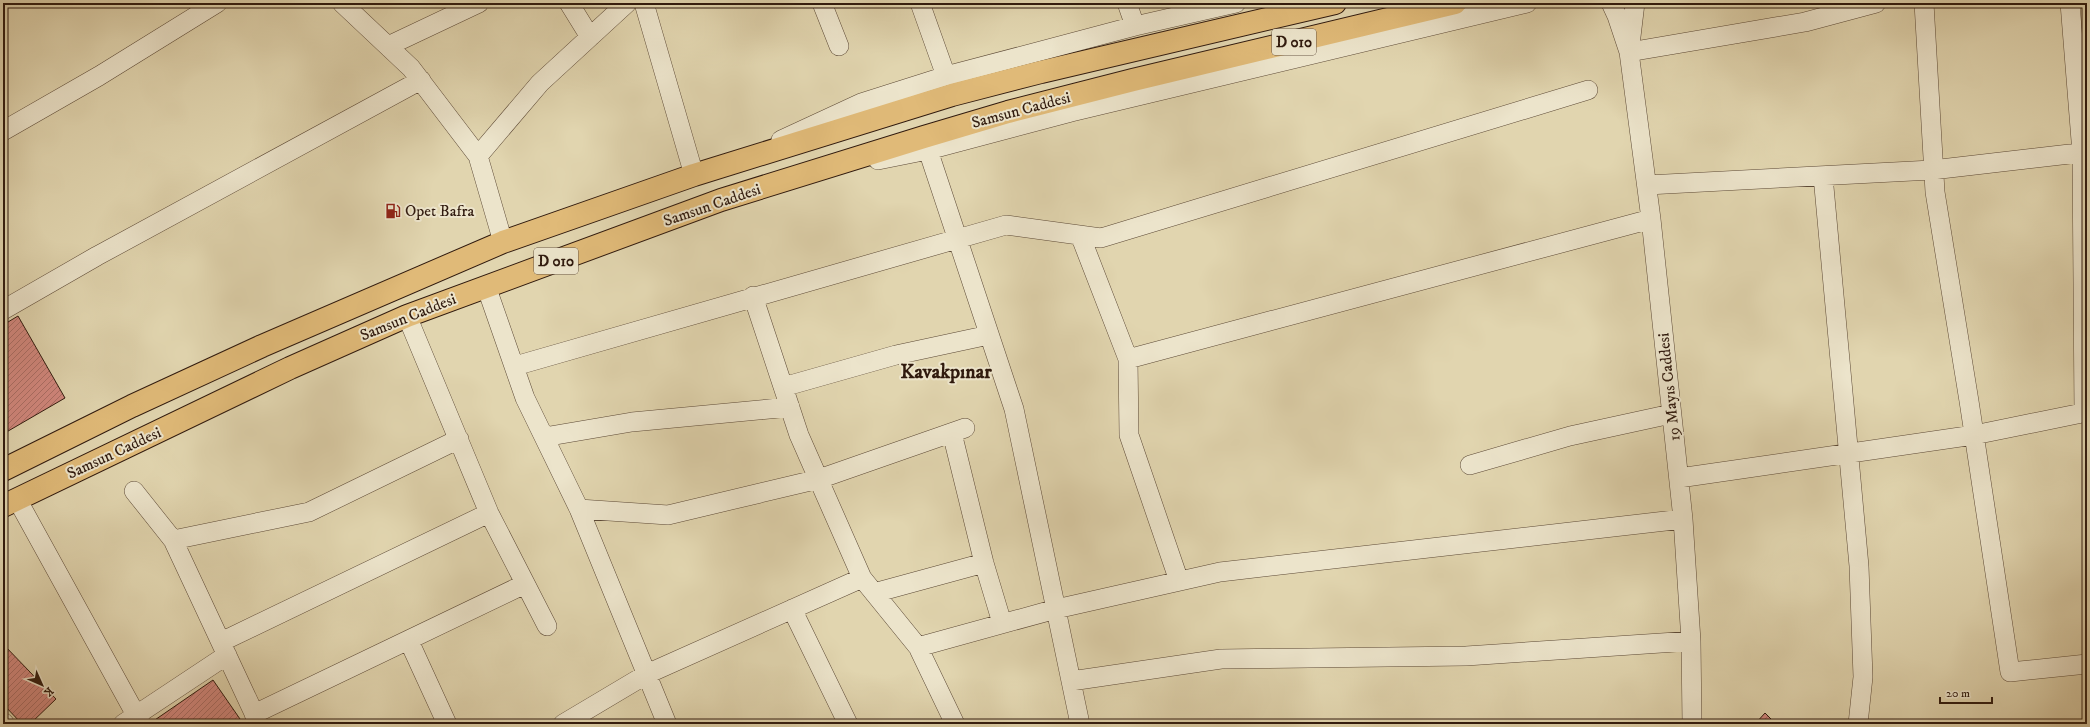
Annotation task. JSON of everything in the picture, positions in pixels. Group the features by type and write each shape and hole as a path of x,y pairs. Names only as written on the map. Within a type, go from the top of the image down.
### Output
{"highway":[{"name":"Samsun Caddesi","path":"3,470 132,406 262,346 503,242 694,175 738,160 952,95 1124,52 1335,3"},
{"name":"Samsun Caddesi","path":"10,503 290,368 407,316 721,200 802,175 926,143 1133,80 1455,3"}],"street":[{"path":"3,131 99,76 217,3"},
{"path":"342,3 411,68 478,156 503,242"},
{"path":"388,46 479,3"},
{"path":"569,3 590,37"},
{"path":"478,156 540,83 627,3"},
{"path":"644,3 694,175"},
{"path":"822,3 839,46"},
{"path":"920,3 946,76"},
{"path":"1127,3 1135,26"},
{"path":"738,160 861,103 946,76 1135,26 1236,3"},
{"path":"1080,724 1014,409 926,143 1071,112 1527,3"},
{"name":"19 Mayıs Caddesi","path":"1610,3 1617,16 1629,52 1651,219 1671,414 1684,519 1691,641 1692,724"},
{"name":"19 Mayıs Caddesi","path":"1629,52 1635,3"},
{"path":"1629,52 1805,22 1876,3"},
{"path":"1924,3 1932,170 2010,672 2087,664"},
{"path":"1679,478 1974,435 2085,412 2084,153 2070,3"},
{"path":"3,310 97,256 421,80"},
{"path":"515,366 753,296 1006,225 1101,238 1588,90"},
{"path":"1647,185 1932,170 2084,153"},
{"path":"1823,176 1859,566 1863,677 1858,724"},
{"path":"1128,360 1651,219"},
{"path":"1080,235 1128,360 1129,435 1179,581"},
{"path":"486,286 525,398 579,509 667,724"},
{"path":"753,296 800,435 862,578 918,647 955,724"},
{"path":"407,316 459,439 488,513 547,626"},
{"path":"783,387 896,355 989,335"},
{"path":"544,437 632,422 790,407"},
{"path":"1470,464 1570,436 1671,414"},
{"path":"579,509 668,515 819,479 959,431 984,563 1002,623"},
{"path":"173,540 309,512 459,439"},
{"path":"134,491 173,540 256,719 408,640 525,584"},
{"path":"10,503 133,721 224,649 488,513"},
{"path":"918,647 1056,609 1220,572 1684,519"},
{"path":"874,593 984,563"},
{"path":"563,724 647,674 862,578"},
{"path":"792,609 848,724"},
{"path":"408,640 447,724"},
{"path":"1071,681 1221,658 1466,656 1691,641"}],"building":[{"path":"18,316 65,398 3,434 3,325"},
{"path":"3,644 56,699 30,724 22,724 3,704"},
{"path":"213,680 240,719 236,722 237,724 149,724"},
{"path":"1765,713 1776,724 1755,724"}],"place":[{"name":"Opet Bafra","path":"393,211"}],"district":[{"name":"Kavakpınar","path":"946,372"}]}
